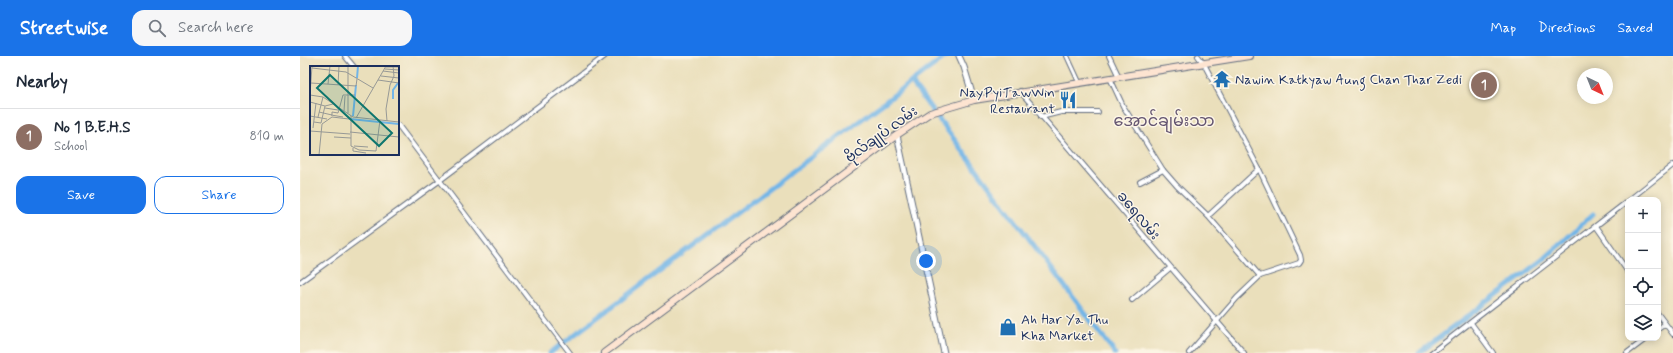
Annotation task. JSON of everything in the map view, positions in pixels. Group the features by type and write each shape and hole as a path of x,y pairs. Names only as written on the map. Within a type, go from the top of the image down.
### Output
{"main road":[{"name":"ဗိုလ်ချုပ် လမ်း","path":"604,353 897,135 930,113 974,100 1019,91 1119,77 1249,56"}],"street":[{"path":"345,56 353,66"},
{"path":"300,282 439,181 605,56"},
{"path":"959,56 974,100"},
{"path":"1067,56 1079,82"},
{"path":"1109,56 1119,77"},
{"path":"1189,353 1260,276 1299,263 1301,260 1259,169 1224,106 1204,64 1198,56"},
{"path":"1110,78 1123,106 1163,170 1208,216 1260,276"},
{"name":"ခရေလမ်း","path":"1019,91 1244,353"},
{"path":"1041,117 1061,112 1098,112"},
{"path":"399,126 569,352"},
{"path":"897,135 944,353"},
{"path":"1633,197 1673,166"},
{"path":"1208,216 1259,169"},
{"path":"1140,182 1163,170"},
{"path":"1431,353 1625,203"},
{"path":"1596,226 1626,269"},
{"path":"1132,300 1170,268"},
{"path":"1661,318 1673,334"},
{"path":"1471,323 1493,353"},
{"path":"1661,327 1665,324"},
{"path":"1628,353 1643,341"}],"waterway":[{"path":"550,353 946,56"},
{"path":"911,82 1115,353"},
{"path":"1419,353 1543,260 1593,214"}],"place":[{"name":"Nawin Katkyaw Aung Chan Thar Zedi","path":"1222,79"},
{"name":"No 1 B.E.H.S","path":"1484,85"},
{"name":"NayPyiTawWin Restaurant","path":"1068,100"},
{"name":"Ah Har Ya Thu Kha Market","path":"1008,327"}],"district":[{"name":"အောင်ချမ်းသာ","path":"1164,120"}]}
